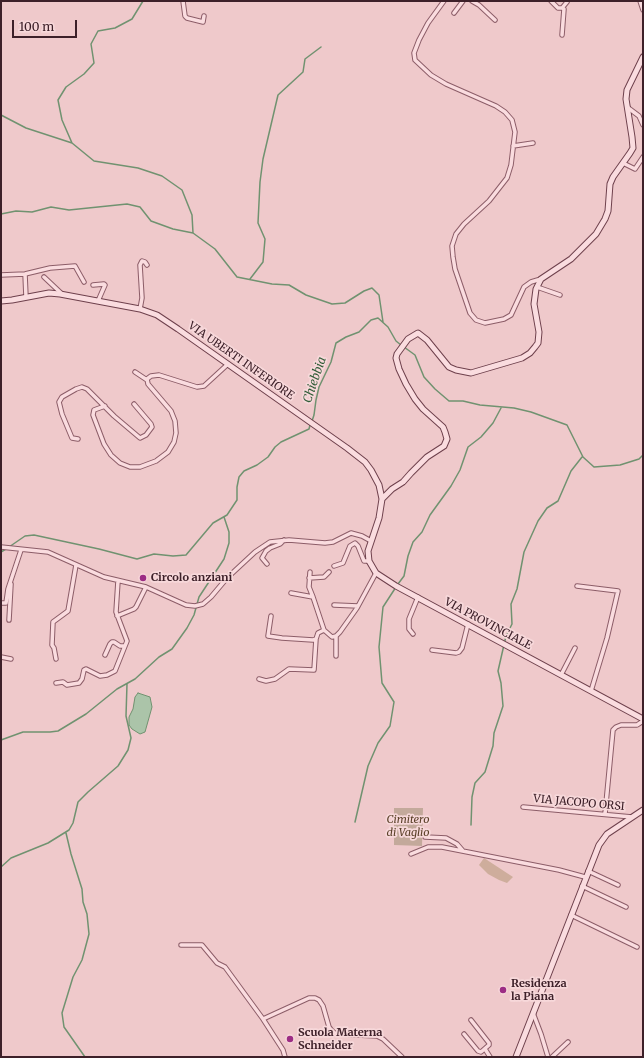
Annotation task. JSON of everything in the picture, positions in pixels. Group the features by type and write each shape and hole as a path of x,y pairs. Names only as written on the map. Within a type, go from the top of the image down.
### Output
{"street":[{"path":"183,1 185,16 187,18 203,22 204,16"},
{"path":"444,1 428,23 419,40 414,53 415,60 431,75 446,84 496,106 505,112 512,120 515,132 511,165 506,178 489,201 464,224 456,234 452,246 452,257 461,290 470,313 476,320 485,323 504,319 511,315 524,287 531,282 542,278 571,259 596,234 605,219 608,211 610,184 613,177 633,148 626,106 626,90 643,57"},
{"path":"454,13 463,1"},
{"path":"472,1 479,5 494,20"},
{"path":"551,1 558,8 562,8"},
{"path":"640,1 643,10"},
{"path":"562,8 567,2"},
{"path":"562,8 564,9 562,34"},
{"path":"626,106 639,116 643,124"},
{"path":"514,146 533,143"},
{"path":"623,163 635,169 643,157"},
{"path":"140,309 142,298 140,265 142,261 147,265"},
{"path":"1,275 25,274 50,268 75,266 84,282"},
{"path":"25,274 26,297"},
{"path":"44,277 63,295"},
{"path":"382,499 392,489 403,482 428,457 444,446 447,439 446,432 423,409 406,384 399,369 396,358 397,354 406,342 415,334 420,335 427,340 449,367 462,372 471,373 522,358 530,353 538,343 539,332 534,304 534,294 542,278"},
{"path":"94,285 105,285 98,301"},
{"path":"537,287 560,295"},
{"name":"VIA UBERTI INFERIORE","path":"1,301 49,293 140,309 166,321 347,448 365,462 371,470 379,485 382,499 379,518 368,551 369,561"},
{"path":"147,380 151,376 159,375 197,387 204,386 228,364"},
{"path":"105,406 94,410 93,415 104,444 110,455 120,463 130,467 140,467 160,458 168,452 174,442 176,433 172,411 148,384 147,380 135,372"},
{"path":"78,439 72,438 62,414 60,402 62,397 76,389 82,387 87,388 114,416 140,438 146,435 152,427 134,404"},
{"path":"379,485 392,489"},
{"path":"2,548 48,552 104,577 146,587 186,605 192,606 203,604 227,578 255,552 270,542 289,540 325,543 333,542 351,533 362,536 371,541"},
{"path":"267,564 262,558 266,551 280,544 284,540"},
{"path":"334,566 343,563 350,546 355,543 358,546 364,561 369,561 376,573 358,606 336,636 336,656"},
{"path":"1,603 6,603 8,589 21,550"},
{"path":"56,659 52,645 53,622 68,611 76,565"},
{"path":"310,572 309,587 324,630 332,637 336,636"},
{"path":"309,578 324,577 329,572"},
{"name":"VIA PROVINCIALE","path":"376,573 396,586 643,720"},
{"path":"56,683 63,682 67,685 78,683 82,679 84,670 86,669 100,676 115,671 127,641 117,616 116,606 118,580"},
{"path":"9,620 11,581"},
{"path":"577,586 618,591 607,638 591,691"},
{"path":"117,616 136,607 146,587"},
{"path":"291,593 313,597"},
{"path":"413,634 409,628 410,618 418,597"},
{"path":"334,605 358,606"},
{"path":"271,616 268,636 296,640 316,639"},
{"path":"432,650 456,653 459,652 462,648 468,624"},
{"path":"259,679 270,680 289,669 314,670 316,639 318,633 324,630"},
{"path":"105,655 112,642 120,646 124,646"},
{"path":"561,675 575,648"},
{"path":"1,658 11,659"},
{"path":"605,814 613,730 621,725 637,725 643,720"},
{"name":"VIA JACOPO ORSI","path":"523,807 633,817"},
{"path":"516,1057 570,915 599,845 607,834 643,810"},
{"path":"425,837 446,838 457,844 464,852"},
{"path":"411,854 422,848 432,846 559,870 585,877"},
{"path":"588,871 618,885"},
{"path":"582,886 626,907"},
{"path":"570,915 637,947"},
{"path":"181,944 202,945 218,963 225,966 263,1019 283,1050 285,1057"},
{"path":"263,1019 309,998 315,998 319,1000 323,1006 329,1027 336,1034 377,1036 383,1039 402,1057"},
{"path":"533,1013 548,1057"},
{"path":"464,1034 478,1052 481,1052 489,1046 489,1043 471,1020"},
{"path":"552,1057 568,1042"},
{"path":"485,1049 490,1057"}],"shaded area":[{"path":"138,693 150,697 152,707 145,732 140,734 129,725 129,717 133,709 135,697"},
{"path":"484,858 513,877 507,883 488,874 479,865"}],"green space":[{"name":"Cimitero di Vaglio","path":"394,808 423,808 422,846 394,845"}],"waterway":[{"path":"72,143 62,120 58,100 66,87 84,74 94,63 91,44 98,31 115,28 132,19 143,1"},
{"path":"250,279 263,262 265,239 258,223 260,182 263,159 278,95 303,72 305,59 321,47"},
{"path":"1,115 26,128 72,143 94,161 138,168 162,176 182,190 192,215 193,233"},
{"path":"1,214 16,211 32,212 51,207 69,210 127,204 140,207 151,221 173,229 193,233 215,249 237,277 272,284 289,285 306,295 332,304 345,303 364,291 372,288 379,295 383,322"},
{"name":"Chiebbia","path":"312,421 319,387 331,362 336,343 359,332 371,320 378,318 388,327 396,341 401,345"},
{"name":"Chiebbia","path":"404,347 415,355 424,377 449,401 463,401 480,405 514,408 531,412 567,425 583,457 594,467 620,465 639,459 643,455"},
{"path":"398,584 404,576 408,556 413,542 422,532 430,515 451,486 460,470 468,447 481,437 493,423 501,408"},
{"name":"Chiebbia","path":"9,547 25,536 34,535 137,559 154,554 173,556 186,555 213,523 227,515 237,500 239,477 244,471 257,465 268,457 275,447 281,442 309,429 310,425"},
{"path":"471,825 472,797 475,783 485,772 493,746 494,733 503,706 501,683 498,671 506,636 512,624 511,604 517,589 524,552 538,521 547,508 558,501 571,471 582,457"},
{"path":"1,740 23,732 58,731 86,714 117,689 135,679 159,657 172,649 194,615 199,597 224,559 229,543 229,532 224,517"},
{"name":"Chiebbia","path":"1,552 6,549"},
{"path":"355,822 368,766 378,743 390,726 394,702 382,683 379,647 383,607 396,587"},
{"path":"1,867 11,858 48,843 69,830 73,823 78,802 118,766 128,750 131,738 126,716 127,684"},
{"path":"66,833 82,889 89,934 82,960 73,977 62,1013 64,1027 85,1057"}],"place":[{"name":"Circolo anziani","path":"143,578"},
{"name":"Residenza la Piana","path":"503,990"},
{"name":"Scuola Materna Schneider","path":"290,1039"}]}
